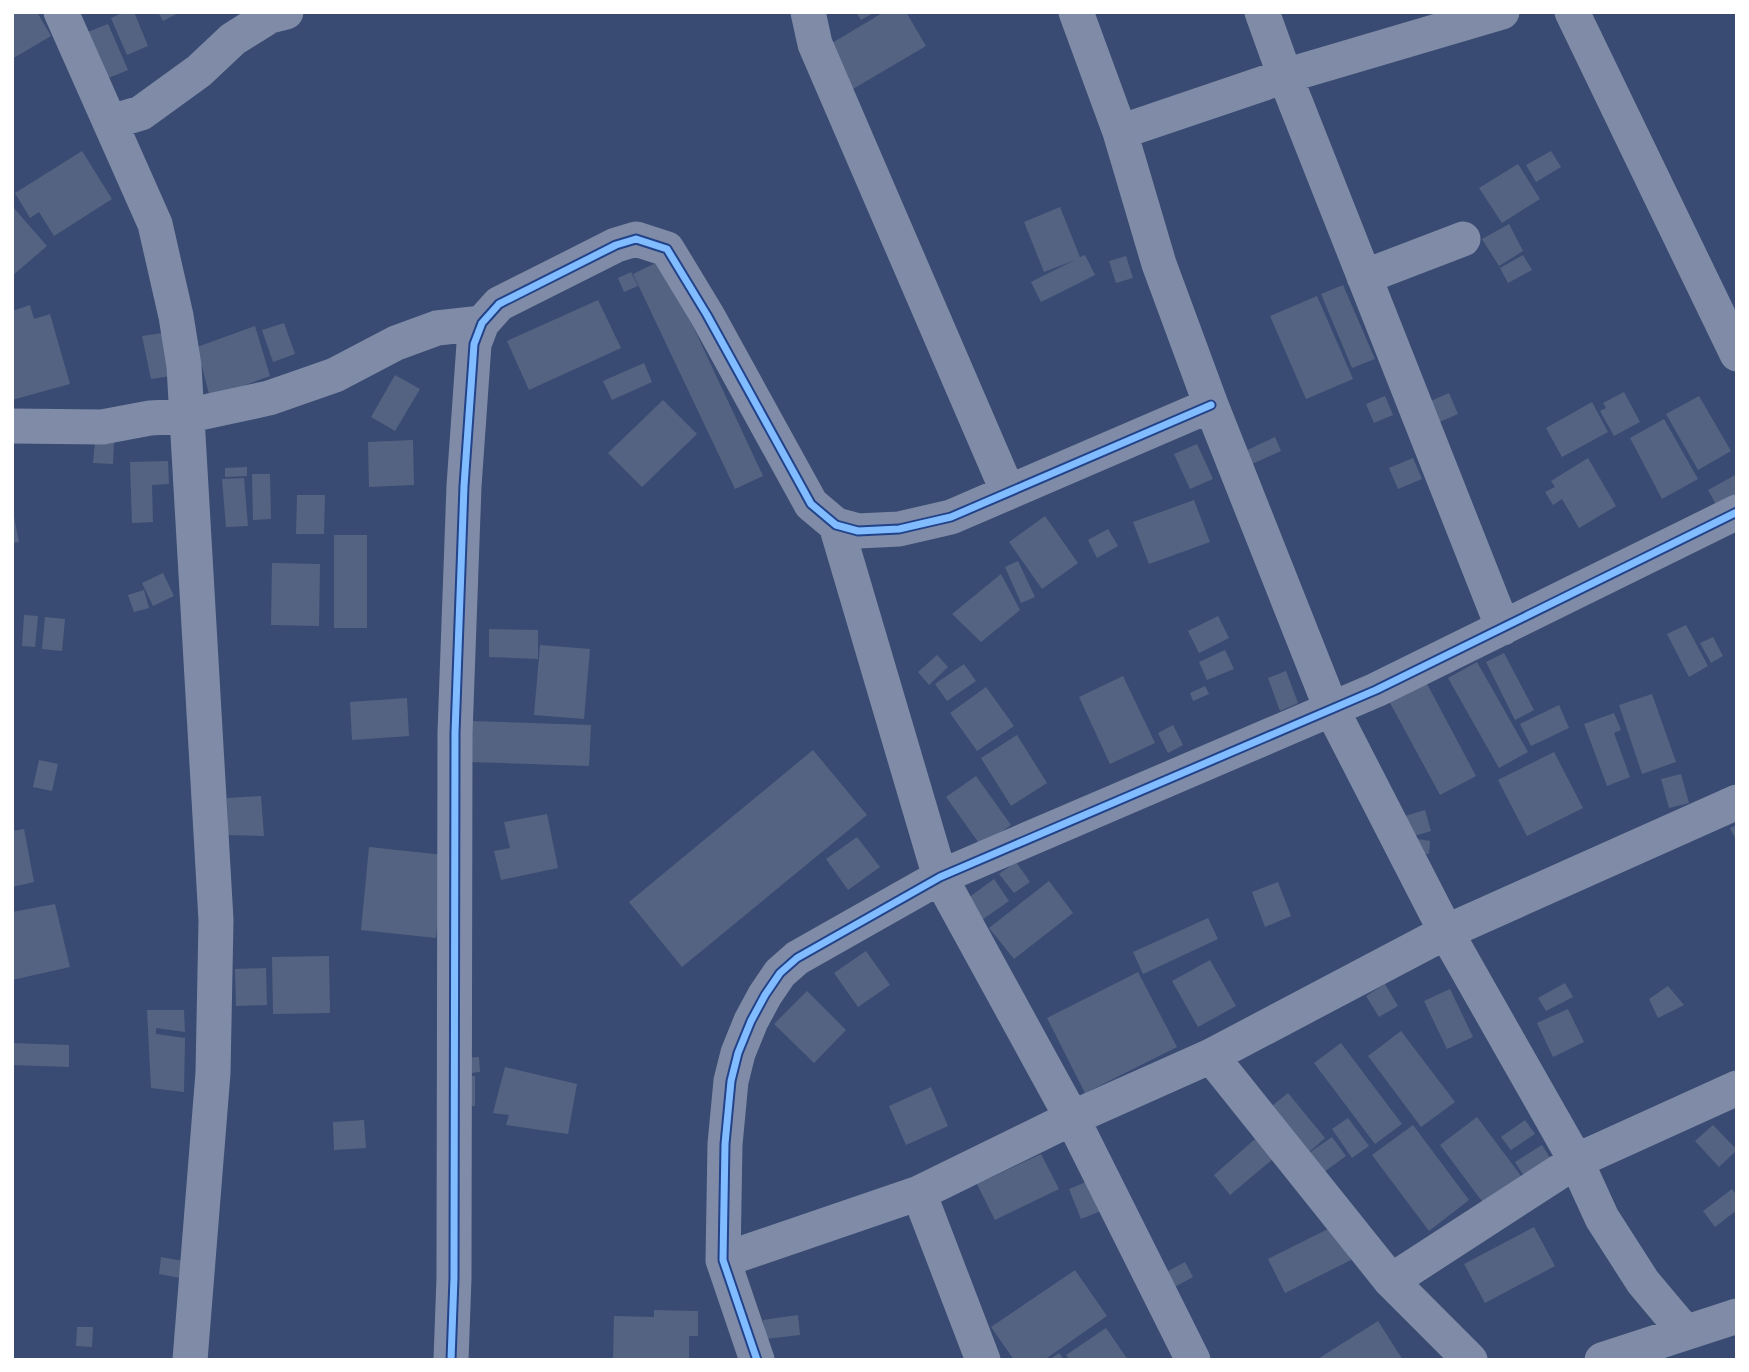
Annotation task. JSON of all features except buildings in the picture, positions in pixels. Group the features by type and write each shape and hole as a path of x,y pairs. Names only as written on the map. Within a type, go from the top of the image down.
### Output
{"street":[{"path":"61,12 155,224 176,316 184,366 216,920 213,1073 190,1360"},
{"path":"111,122 141,113 199,71 233,39 270,16 286,12"},
{"path":"808,12 815,44 1008,492"},
{"path":"1076,12 1120,132 1158,264 1331,708 1446,932 1576,1161 1602,1218 1643,1282 1685,1332"},
{"path":"1262,12 1503,628"},
{"path":"1120,132 1285,76 1502,12"},
{"path":"1572,12 1737,355"},
{"path":"451,1360 454,1278 455,733 464,486 474,344 482,323 499,304 616,245 636,239 667,249 707,315 811,504 836,525 858,531 899,529 951,517 1211,405"},
{"path":"1364,277 1463,239"},
{"path":"12,426 102,427 150,418 186,416 269,398 335,375 396,343 437,328 482,323"},
{"path":"757,1360 723,1260 725,1144 731,1081 738,1053 751,1021 780,973 797,958 940,877 1376,690 1737,512"},
{"path":"836,525 940,877 1072,1118 1193,1360"},
{"path":"723,1260 919,1193 1072,1118 1211,1056 1446,932 1737,802"},
{"path":"1211,1056 1391,1281 1470,1360"},
{"path":"1391,1281 1576,1161 1737,1088"},
{"path":"919,1193 984,1360"},
{"path":"1602,1360 1737,1316"}],"cycle path":[{"path":"451,1360 454,1278 455,733 464,486 474,344 482,323 499,304 616,245 636,239 667,249 707,315 811,504 836,525 858,531 899,529 951,517 1211,405"},
{"path":"757,1360 723,1260 725,1144 731,1081 738,1053 751,1021 780,973 797,958 940,877 1376,690 1737,512"}]}
